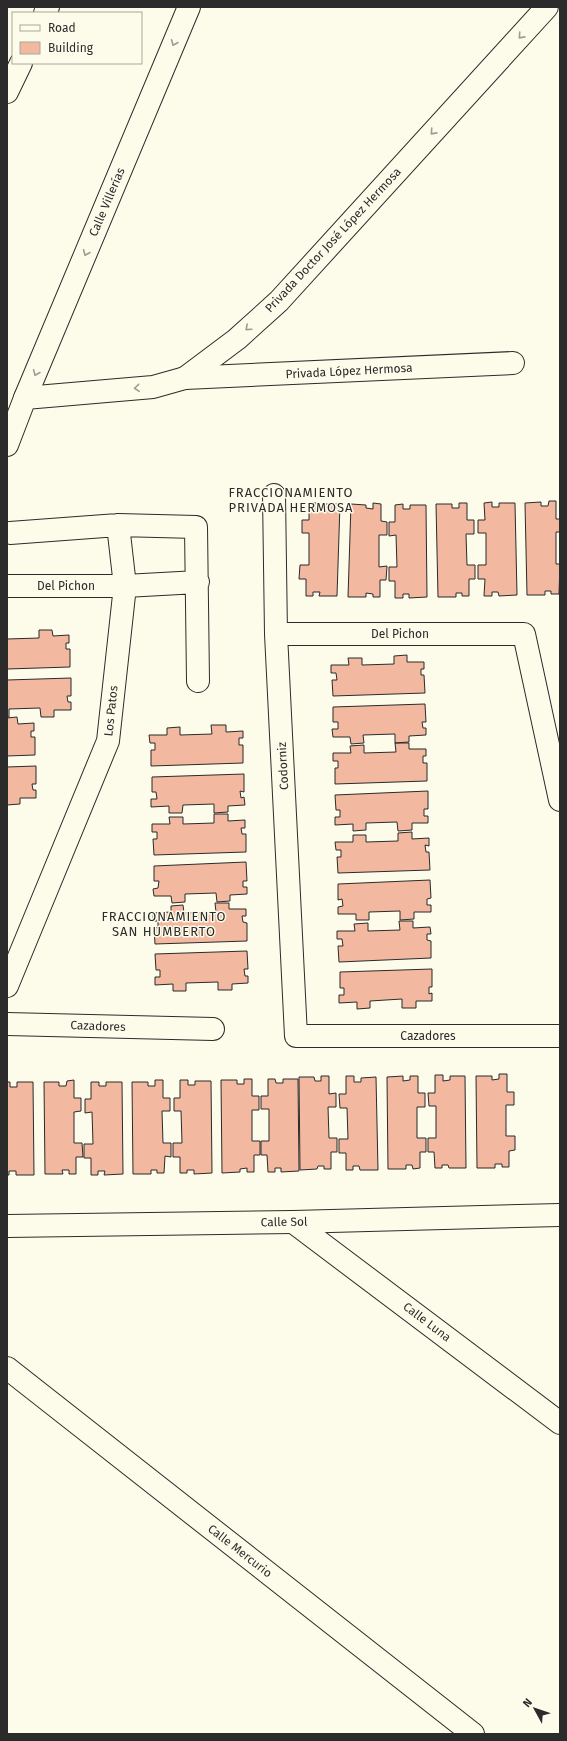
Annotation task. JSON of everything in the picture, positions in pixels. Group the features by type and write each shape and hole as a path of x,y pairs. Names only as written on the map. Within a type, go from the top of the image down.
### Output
{"street":[{"name":"Calle Villerías","path":"7,445 190,7"},
{"name":"Privada Doctor José López Hermosa","path":"26,398 153,387 184,378 237,339 278,301 547,7"},
{"path":"7,92 21,64"},
{"name":"Privada López Hermosa","path":"184,378 513,363"},
{"name":"Codorniz","path":"274,495 276,634 296,1036"},
{"path":"10,533 118,525 196,527 198,582 198,681"},
{"name":"Los Patos","path":"7,986 108,741 125,586 118,525"},
{"name":"Del Pichon","path":"7,586 125,586 198,582"},
{"name":"Del Pichon","path":"276,634 524,634 560,800"},
{"name":"Cazadores","path":"7,1024 213,1029"},
{"name":"Cazadores","path":"296,1036 560,1036"},
{"name":"Calle Sol","path":"7,1226 294,1222 560,1215"},
{"name":"Calle Luna","path":"294,1222 560,1422"},
{"name":"Calle Mercurio","path":"7,1368 473,1734"}],"building":[{"path":"549,501 556,501 556,519 560,519 560,532 556,532 556,564 560,564 559,594 551,594 551,591 545,591 545,595 527,595 525,503 541,502 541,506 548,506"},
{"path":"492,502 492,507 499,507 499,503 515,503 517,595 499,596 498,592 492,592 492,596 484,596 485,579 478,579 478,565 486,565 486,533 478,533 478,520 485,520 484,503"},
{"path":"309,503 317,503 317,508 324,508 324,504 340,504 337,596 319,596 320,592 313,592 313,596 306,596 306,579 299,579 300,565 309,565 309,533 302,533 302,520 309,520"},
{"path":"373,503 381,504 381,521 387,522 387,535 379,535 379,567 387,566 386,580 380,580 380,597 373,597 373,594 366,593 366,597 348,597 351,504 366,505 366,508 373,509"},
{"path":"459,503 467,503 467,520 474,520 474,534 466,534 467,565 475,565 475,579 469,579 469,596 462,596 462,593 456,593 456,597 438,597 436,504 452,504 452,508 459,508"},
{"path":"403,504 403,509 410,509 410,505 426,505 427,597 409,598 409,594 403,594 403,598 395,598 395,581 389,581 389,567 397,567 396,535 389,536 389,522 395,522 395,505"},
{"path":"39,630 52,630 53,636 69,635 69,643 66,643 66,649 70,649 70,667 7,669 7,639 39,638"},
{"path":"407,655 407,662 424,662 424,669 421,669 421,675 424,675 425,693 333,696 332,680 337,680 336,673 331,673 331,665 349,665 348,658 362,658 362,665 394,664 394,656"},
{"path":"71,678 71,696 67,696 68,702 71,702 71,710 54,710 54,717 41,717 40,708 9,709 9,717 7,717 7,680"},
{"path":"425,704 426,722 422,722 423,728 426,728 426,735 409,736 409,742 395,743 395,734 363,735 364,743 351,744 350,737 333,737 332,729 338,729 338,722 333,722 333,707"},
{"path":"17,717 18,724 34,723 34,731 31,731 31,737 35,737 35,755 7,756 7,718"},
{"path":"211,725 226,725 226,732 243,731 243,738 239,738 239,745 243,745 243,763 151,766 151,750 155,750 155,743 150,743 149,735 167,735 167,728 180,727 180,735 212,734"},
{"path":"395,743 409,743 409,749 426,749 426,756 423,756 423,763 427,763 427,781 335,784 335,768 338,768 338,761 333,761 333,753 351,753 350,746 364,745 364,753 396,752"},
{"path":"36,766 36,784 32,784 33,790 36,790 36,798 20,798 20,804 7,805 7,767"},
{"path":"244,774 244,792 240,791 241,798 244,797 245,805 228,806 228,812 214,813 214,804 183,805 182,813 169,813 169,806 151,807 151,799 157,799 156,792 152,792 152,777"},
{"path":"428,791 428,809 424,809 424,816 428,816 428,823 412,823 412,830 398,831 397,822 366,823 366,830 353,831 353,824 335,825 335,817 340,817 340,810 336,810 335,795"},
{"path":"214,814 228,814 228,821 245,820 245,828 241,828 242,834 246,834 246,852 154,855 153,839 157,839 157,832 152,832 152,824 170,824 169,817 183,817 183,824 214,823"},
{"path":"412,832 412,839 429,838 429,846 425,845 426,852 429,852 430,870 338,873 337,857 341,857 341,850 336,850 335,842 353,842 353,835 366,835 366,842 398,841 398,833"},
{"path":"246,862 247,881 243,881 243,887 247,887 247,894 230,895 230,901 217,902 216,893 185,894 185,902 172,903 171,896 154,896 153,889 158,888 159,881 154,881 154,866"},
{"path":"430,880 431,898 427,899 427,905 431,905 431,912 414,912 414,919 400,920 400,911 369,912 369,920 356,920 356,914 338,914 338,907 343,906 342,899 338,900 338,884"},
{"path":"215,903 229,903 229,909 246,909 246,916 242,916 243,922 247,923 247,941 155,944 154,927 158,928 158,921 153,921 153,913 171,912 171,906 183,905 184,913 216,912"},
{"path":"399,921 413,921 413,928 430,927 431,934 427,934 427,940 431,941 431,958 339,962 338,946 343,946 342,939 337,939 337,931 355,931 354,924 368,923 368,931 400,930"},
{"path":"247,951 248,969 244,969 245,976 248,976 248,983 232,984 232,990 218,990 218,982 186,983 186,991 173,991 173,984 155,985 155,977 160,977 160,970 156,970 155,954"},
{"path":"432,969 432,987 429,987 429,994 432,993 432,1001 416,1001 416,1008 402,1008 402,999 370,1001 370,1008 357,1009 357,1002 339,1003 339,995 344,995 344,988 340,988 340,972"},
{"path":"499,1074 507,1074 507,1092 514,1092 514,1105 506,1105 506,1136 515,1136 515,1150 509,1151 509,1167 502,1167 502,1164 495,1164 495,1168 477,1168 476,1076 492,1076 492,1080 499,1079"},
{"path":"435,1075 443,1075 443,1081 450,1080 450,1076 465,1076 466,1168 449,1168 448,1165 442,1165 442,1168 435,1168 434,1152 428,1152 428,1138 436,1138 436,1106 429,1106 428,1093 435,1093"},
{"path":"321,1076 329,1076 329,1094 336,1093 336,1107 328,1107 329,1138 337,1138 337,1152 331,1152 331,1169 324,1169 324,1166 318,1166 317,1169 300,1170 299,1077 314,1077 315,1081 321,1081"},
{"path":"346,1076 354,1076 354,1082 361,1082 361,1078 376,1077 378,1170 360,1170 359,1166 353,1166 353,1170 346,1170 346,1153 339,1153 339,1139 348,1139 347,1108 340,1108 339,1094 346,1094"},
{"path":"403,1076 403,1081 410,1080 410,1076 418,1076 418,1093 425,1093 425,1107 417,1107 417,1138 426,1138 426,1152 420,1152 420,1168 413,1169 412,1165 406,1165 406,1169 388,1169 387,1077"},
{"path":"244,1079 252,1079 252,1096 259,1096 259,1110 252,1110 252,1141 260,1141 260,1155 254,1155 254,1172 247,1172 247,1168 240,1169 240,1172 222,1173 221,1080 237,1080 237,1084 244,1084"},
{"path":"268,1079 275,1079 276,1083 283,1083 283,1079 298,1079 299,1171 281,1172 281,1168 275,1168 275,1172 268,1172 267,1155 261,1155 261,1141 269,1141 269,1109 261,1109 261,1096 268,1096"},
{"path":"74,1080 74,1098 81,1098 81,1111 74,1112 74,1143 82,1143 83,1157 76,1157 76,1174 69,1174 69,1170 62,1170 63,1174 45,1174 44,1082 59,1082 59,1086 66,1086 67,1081"},
{"path":"155,1080 163,1080 163,1098 170,1098 170,1111 162,1111 163,1143 171,1143 171,1157 165,1156 164,1173 157,1173 157,1170 151,1170 151,1174 133,1174 132,1082 148,1082 148,1086 155,1086"},
{"path":"180,1080 188,1080 188,1085 195,1085 195,1081 211,1081 212,1173 194,1174 194,1170 187,1170 187,1173 180,1173 180,1157 173,1157 173,1143 182,1143 181,1111 174,1111 174,1098 180,1098"},
{"path":"7,1082 10,1082 10,1087 17,1087 17,1082 33,1082 34,1175 16,1175 16,1171 9,1171 9,1175 7,1175"},
{"path":"91,1082 99,1082 99,1086 106,1086 106,1082 122,1082 123,1174 104,1175 105,1171 98,1171 98,1175 91,1175 91,1158 84,1158 84,1144 93,1144 92,1112 85,1113 85,1099 91,1099"}],"district":[{"name":"FRACCIONAMIENTO PRIVADA HERMOSA","path":"291,500"},
{"name":"FRACCIONAMIENTO SAN HUMBERTO","path":"164,924"}]}
